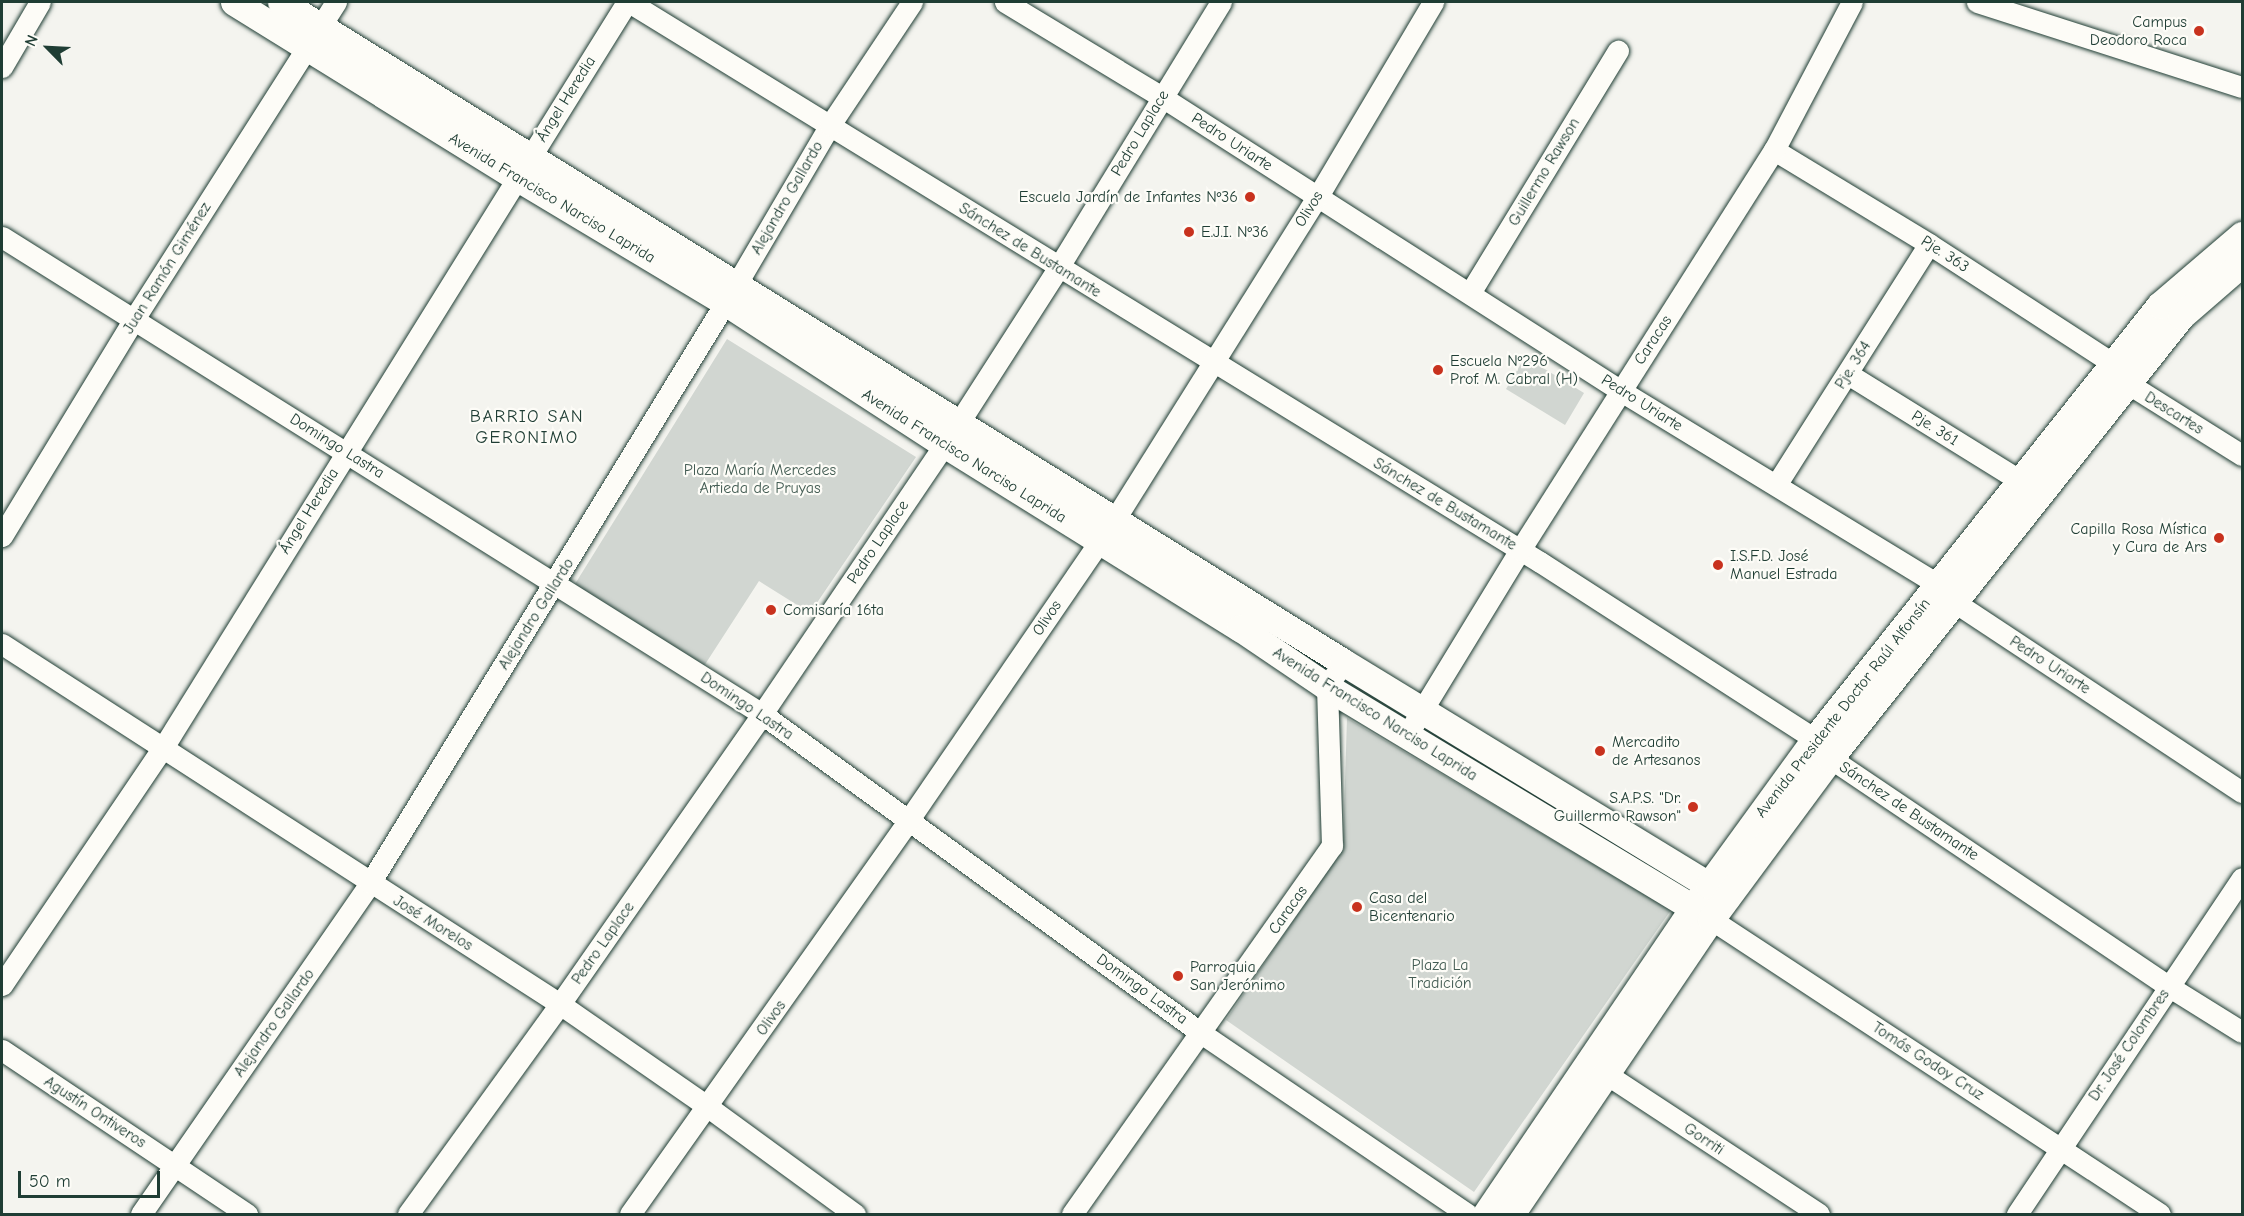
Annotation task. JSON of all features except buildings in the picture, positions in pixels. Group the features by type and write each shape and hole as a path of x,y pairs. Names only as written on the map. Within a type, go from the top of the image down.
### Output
{"main road":[{"name":"Avenida Francisco Narciso Laprida","path":"234,2 314,37 730,294 951,434 1099,542 1240,628 1328,687 1703,914"},
{"name":"Avenida Francisco Narciso Laprida","path":"281,2 314,37"},
{"name":"Avenida Presidente Doctor Raúl Alfonsín","path":"1511,1215 1599,1069 1718,891 1822,749 2120,373 2160,305 2242,235"},
{"name":"Avenida Presidente Doctor Raúl Alfonsín","path":"1947,594 2022,482 2120,373 2242,263"},
{"name":"Avenida Francisco Narciso Laprida","path":"951,434 1115,519 1343,662 1718,891"},
{"name":"Avenida Presidente Doctor Raúl Alfonsín","path":"1486,1215 1599,1069"}],"street":[{"path":"2,68 40,2"},
{"name":"Juan Ramón Giménez","path":"2,536 135,319 336,2"},
{"name":"Sánchez de Bustamante","path":"628,2 1520,550 1822,749 2168,986 2242,1032"},
{"name":"Ángel Heredia","path":"2,985 164,746 523,166 628,2"},
{"name":"Alejandro Gallardo","path":"141,1215 370,883 555,583 830,125 912,2"},
{"name":"Pedro Uriarte","path":"1005,2 1162,97 1621,390 1947,594 2242,792"},
{"name":"Pedro Laplace","path":"408,1215 560,1004 762,714 951,434 1059,268 1221,2"},
{"name":"Olivos","path":"630,1215 908,821 1115,519 1318,196 1433,2"},
{"name":"Caracas","path":"1407,735 1520,550 1774,150 1852,2"},
{"path":"1977,2 2242,87"},
{"name":"Guillermo Rawson","path":"1470,293 1618,51"},
{"name":"Pje. 363","path":"1774,150 1929,244 2120,373"},
{"name":"Domingo Lastra","path":"2,237 762,714 1201,1033 1467,1215"},
{"name":"Pje. 364","path":"1776,485 1929,244"},
{"name":"Descartes","path":"2120,373 2242,455"},
{"name":"Pje. 361","path":"1848,374 2022,482"},
{"name":"José Morelos","path":"2,644 164,746 370,883 560,1004 708,1107 842,1211"},
{"path":"1328,687 1343,662"},
{"name":"Caracas","path":"1072,1215 1332,846 1328,687"},
{"name":"Dr. José Colombres","path":"2017,1215 2242,878"},
{"name":"Tomás Godoy Cruz","path":"1703,914 2160,1215"},
{"name":"Agustín Ontiveros","path":"2,1050 247,1215"},
{"name":"Gorriti","path":"1599,1069 1819,1215"}],"green space":[{"name":"Plaza María Mercedes Artieda de Pruyas","path":"727,339 916,457 810,613 759,581 704,666 575,584"},
{"path":"1525,357 1584,393 1565,425 1506,389"},
{"name":"Plaza La Tradición","path":"1347,718 1671,910 1474,1192 1226,1020 1343,847"}],"place":[{"name":"Campus Deodoro Roca","path":"2199,31"},
{"name":"Escuela Jardín de Infantes Nº36","path":"1250,197"},
{"name":"E.J.I. Nº36","path":"1189,232"},
{"name":"Escuela Nº296 Prof. M. Cabral (H)","path":"1438,370"},
{"name":"Capilla Rosa Mística y Cura de Ars","path":"2219,538"},
{"name":"I.S.F.D. José Manuel Estrada","path":"1718,565"},
{"name":"Comisaría 16ta","path":"771,610"},
{"name":"Mercadito de Artesanos","path":"1600,751"},
{"name":"S.A.P.S. \"Dr. Guillermo Rawson\"","path":"1693,807"},
{"name":"Casa del Bicentenario","path":"1357,907"},
{"name":"Parroquia San Jerónimo","path":"1178,976"}],"district":[{"name":"BARRIO SAN GERONIMO","path":"527,428"}]}
